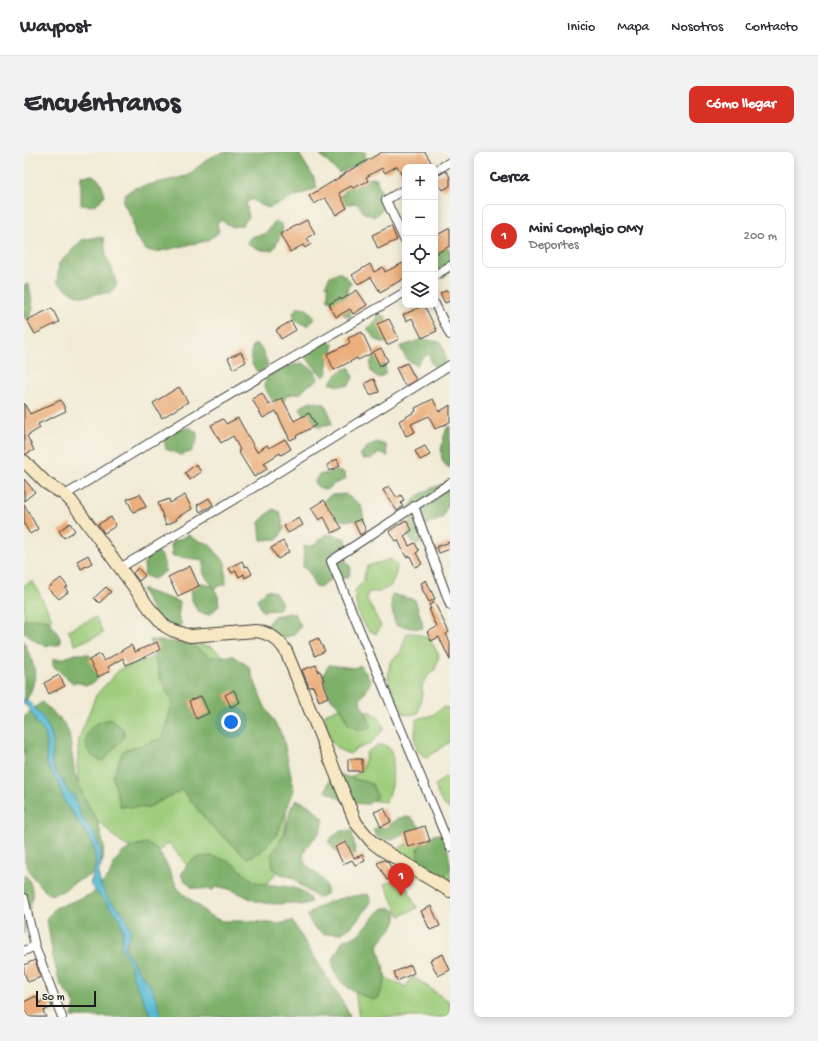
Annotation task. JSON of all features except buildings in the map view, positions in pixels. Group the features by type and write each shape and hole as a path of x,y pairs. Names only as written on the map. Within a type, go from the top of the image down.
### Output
{"main road":[{"path":"24,461 46,483 65,495 72,502 150,609 165,626 190,636 256,631 269,634 280,642 289,656 356,823 372,842 381,849 450,891"}],"street":[{"path":"438,169 450,162"},
{"path":"402,191 386,200 403,236"},
{"path":"438,273 450,266"},
{"path":"65,495 190,418 402,294"},
{"path":"437,308 450,335"},
{"path":"120,568 258,485 450,365"},
{"path":"450,483 331,561 450,847"},
{"path":"414,506 450,604"},
{"path":"24,898 35,946 62,1017"},
{"path":"24,951 35,946"}],"green space":[{"path":"223,152 298,152 314,178 317,188 268,208 252,199 246,203 249,217 242,225 233,227 220,220 217,224 219,231 217,234 206,241 156,252 146,250 135,236 132,219 123,202 125,194 134,188 187,176 209,158"},
{"path":"319,152 365,152 366,160 339,173 322,157"},
{"path":"93,175 101,182 105,195 95,205 81,205 81,176"},
{"path":"371,178 377,179 378,186 381,191 390,200 387,205 374,217 363,212 359,205 354,203 342,204 340,196 352,185"},
{"path":"275,221 281,224 283,229 275,247 272,250 262,250 247,243 251,237 267,232"},
{"path":"97,237 104,238 106,256 117,285 110,293 101,293 84,297 80,296 71,292 57,282 59,263 82,240"},
{"path":"445,248 450,249 450,271 444,277 438,276 438,253"},
{"path":"338,272 343,274 351,284 347,292 351,315 350,317 344,315 342,309 338,305 328,300 328,288 326,284 330,276"},
{"path":"29,284 33,309 28,320 24,318 24,285"},
{"path":"298,307 306,308 315,318 308,326 295,321 293,312"},
{"path":"378,314 385,316 389,326 390,338 385,343 376,340 367,329 377,319"},
{"path":"322,338 334,344 332,352 327,359 328,373 323,377 305,357"},
{"path":"422,339 440,342 445,355 444,369 439,371 431,363 429,354 422,358 417,365 407,360 400,347"},
{"path":"253,345 258,345 262,350 266,357 268,366 259,373 252,364 251,360"},
{"path":"380,355 385,364 386,371 385,374 379,378 371,372 370,365 373,357"},
{"path":"302,363 314,370 318,378 317,381 309,385 301,393 287,395 282,404 279,404 271,399 264,385 270,372"},
{"path":"350,368 353,378 349,385 339,386 330,383 341,371"},
{"path":"310,401 325,404 330,415 332,425 323,425 320,428 306,417 300,408"},
{"path":"450,426 450,468 445,465 443,461 441,450 445,432"},
{"path":"191,428 197,433 197,441 191,452 180,455 166,449 163,436 177,429"},
{"path":"376,442 386,445 388,456 378,453 371,459 363,459 360,455 366,448"},
{"path":"337,471 344,473 346,479 325,490 321,489 315,484 319,475"},
{"path":"450,482 450,504 446,508 442,519 427,524 421,533 420,544 415,544 408,537 410,521 409,513 411,505 419,495"},
{"path":"345,494 361,505 364,519 363,523 338,519 332,515 323,501 331,495"},
{"path":"273,509 280,512 284,529 278,539 261,540 259,522"},
{"path":"325,534 346,539 348,548 332,550 345,559 351,568 349,576 342,579 332,578 320,588 314,585 309,572 303,567 304,546 313,546"},
{"path":"189,535 194,539 209,544 225,562 226,584 214,588 218,596 219,606 209,615 198,612 192,600 191,583 204,583 213,587 203,573 204,560 172,556 171,543"},
{"path":"155,550 162,556 166,571 154,579 145,576 144,563"},
{"path":"391,559 397,565 396,573 391,586 379,592 368,592 367,599 381,626 376,634 365,626 359,616 355,591 363,581 367,566"},
{"path":"33,581 52,619 24,633 24,585"},
{"path":"141,589 180,602 178,617 181,622 180,634 162,629"},
{"path":"267,590 275,592 282,603 278,610 262,611 257,599"},
{"path":"392,594 415,600 423,628 396,625 392,610"},
{"path":"289,613 295,614 301,626 293,635 283,638 269,631 268,623 274,616"},
{"path":"96,617 103,633 75,645 68,630"},
{"path":"37,618 49,620 60,638 60,644 49,646 41,644 25,632 24,620"},
{"path":"407,633 414,633 429,638 439,655 435,670 430,673 422,685 422,694 418,713 406,715 397,705 388,678 390,662 400,653"},
{"path":"24,640 33,664 35,678 24,705"},
{"path":"150,640 188,643 211,657 234,656 249,667 264,705 283,737 294,790 278,833 261,852 247,858 210,825 182,790 147,808 120,806 113,777 123,751 161,739 173,703 160,678"},
{"path":"192,643 212,647 230,661 274,722 287,774 286,825 275,875 252,897 192,872 169,843 148,859 120,842 101,824 80,798 77,767 79,738 96,695 120,669"},
{"path":"75,654 88,654 103,667 100,676 89,685 73,683 53,666 53,659 62,659"},
{"path":"329,665 355,668 360,665 371,680 367,690 360,699 361,705 366,712 371,726 367,730 359,730 348,724 342,709 331,699 323,675"},
{"path":"42,702 63,722 69,733 75,775 85,799 98,822 104,847 103,860 97,872 73,883 63,891 50,895 35,880 25,861 24,717"},
{"path":"444,707 450,709 450,742 427,758 422,755 417,747 415,736 416,720 432,715"},
{"path":"349,708 364,712 372,712 381,720 384,729 369,744 356,749 350,754 337,748 333,744 328,734 325,714 337,709"},
{"path":"111,719 123,729 124,736 103,761 92,756 89,752 86,742 87,736 93,726 102,721"},
{"path":"378,745 385,745 391,750 393,760 392,786 386,802 368,800 348,779 362,771 367,752"},
{"path":"337,773 372,784 377,797 368,804 347,803 326,791 330,777"},
{"path":"450,776 450,809 442,802 435,785 445,777"},
{"path":"298,800 312,807 323,818 321,830 309,844 304,854 306,864 321,877 326,887 327,893 318,898 301,886 292,877 280,874 273,868 271,854 287,828 290,810 294,802"},
{"path":"399,818 412,818 420,827 416,831 388,840 377,837 373,830 378,827 386,828"},
{"path":"339,831 352,831 356,854 337,853 328,841"},
{"path":"439,834 445,838 450,868 446,874 437,877 426,871 417,854 419,847 433,835"},
{"path":"430,841 450,862 450,884 423,878 392,857 400,848 408,843"},
{"path":"147,843 158,851 166,863 178,889 209,915 222,921 250,921 278,924 292,921 346,1008 350,1017 72,1017 75,1004 60,984 53,957 47,919 55,908 92,894 109,876 114,863 122,853 133,846"},
{"path":"212,856 232,863 254,881 264,884 295,888 302,891 308,896 311,902 302,905 290,903 269,904 256,901 227,888 216,887 213,890 192,888 181,876 186,866 189,862 197,858"},
{"path":"24,874 29,879 33,893 24,934"},
{"path":"401,876 417,908 400,916 385,884"},
{"path":"368,894 370,904 351,927 342,933 325,934 314,928 307,916 328,902"},
{"path":"384,908 391,908 396,911 396,917 391,930 378,946 386,978 379,998 373,1000 353,991 337,977 334,970 333,960 343,940 356,936"},
{"path":"363,970 369,971 406,987 412,976 450,1002 450,1017 359,1017 355,992"}],"water":[{"path":"24,697 42,716 50,730 53,741 52,763 54,770 64,782 67,791 73,795 82,818 95,835 101,850 101,865 98,873 101,886 109,900 124,914 131,930 125,948 135,966 151,987 158,1003 161,1017 152,1017 133,978 131,966 121,947 123,932 119,917 90,884 96,865 94,849 90,839 66,804 59,782 48,767 46,762 47,743 45,733 37,724 32,713 24,703"}],"place":[{"name":"Mini Complejo OMY","path":"401,896"}]}
